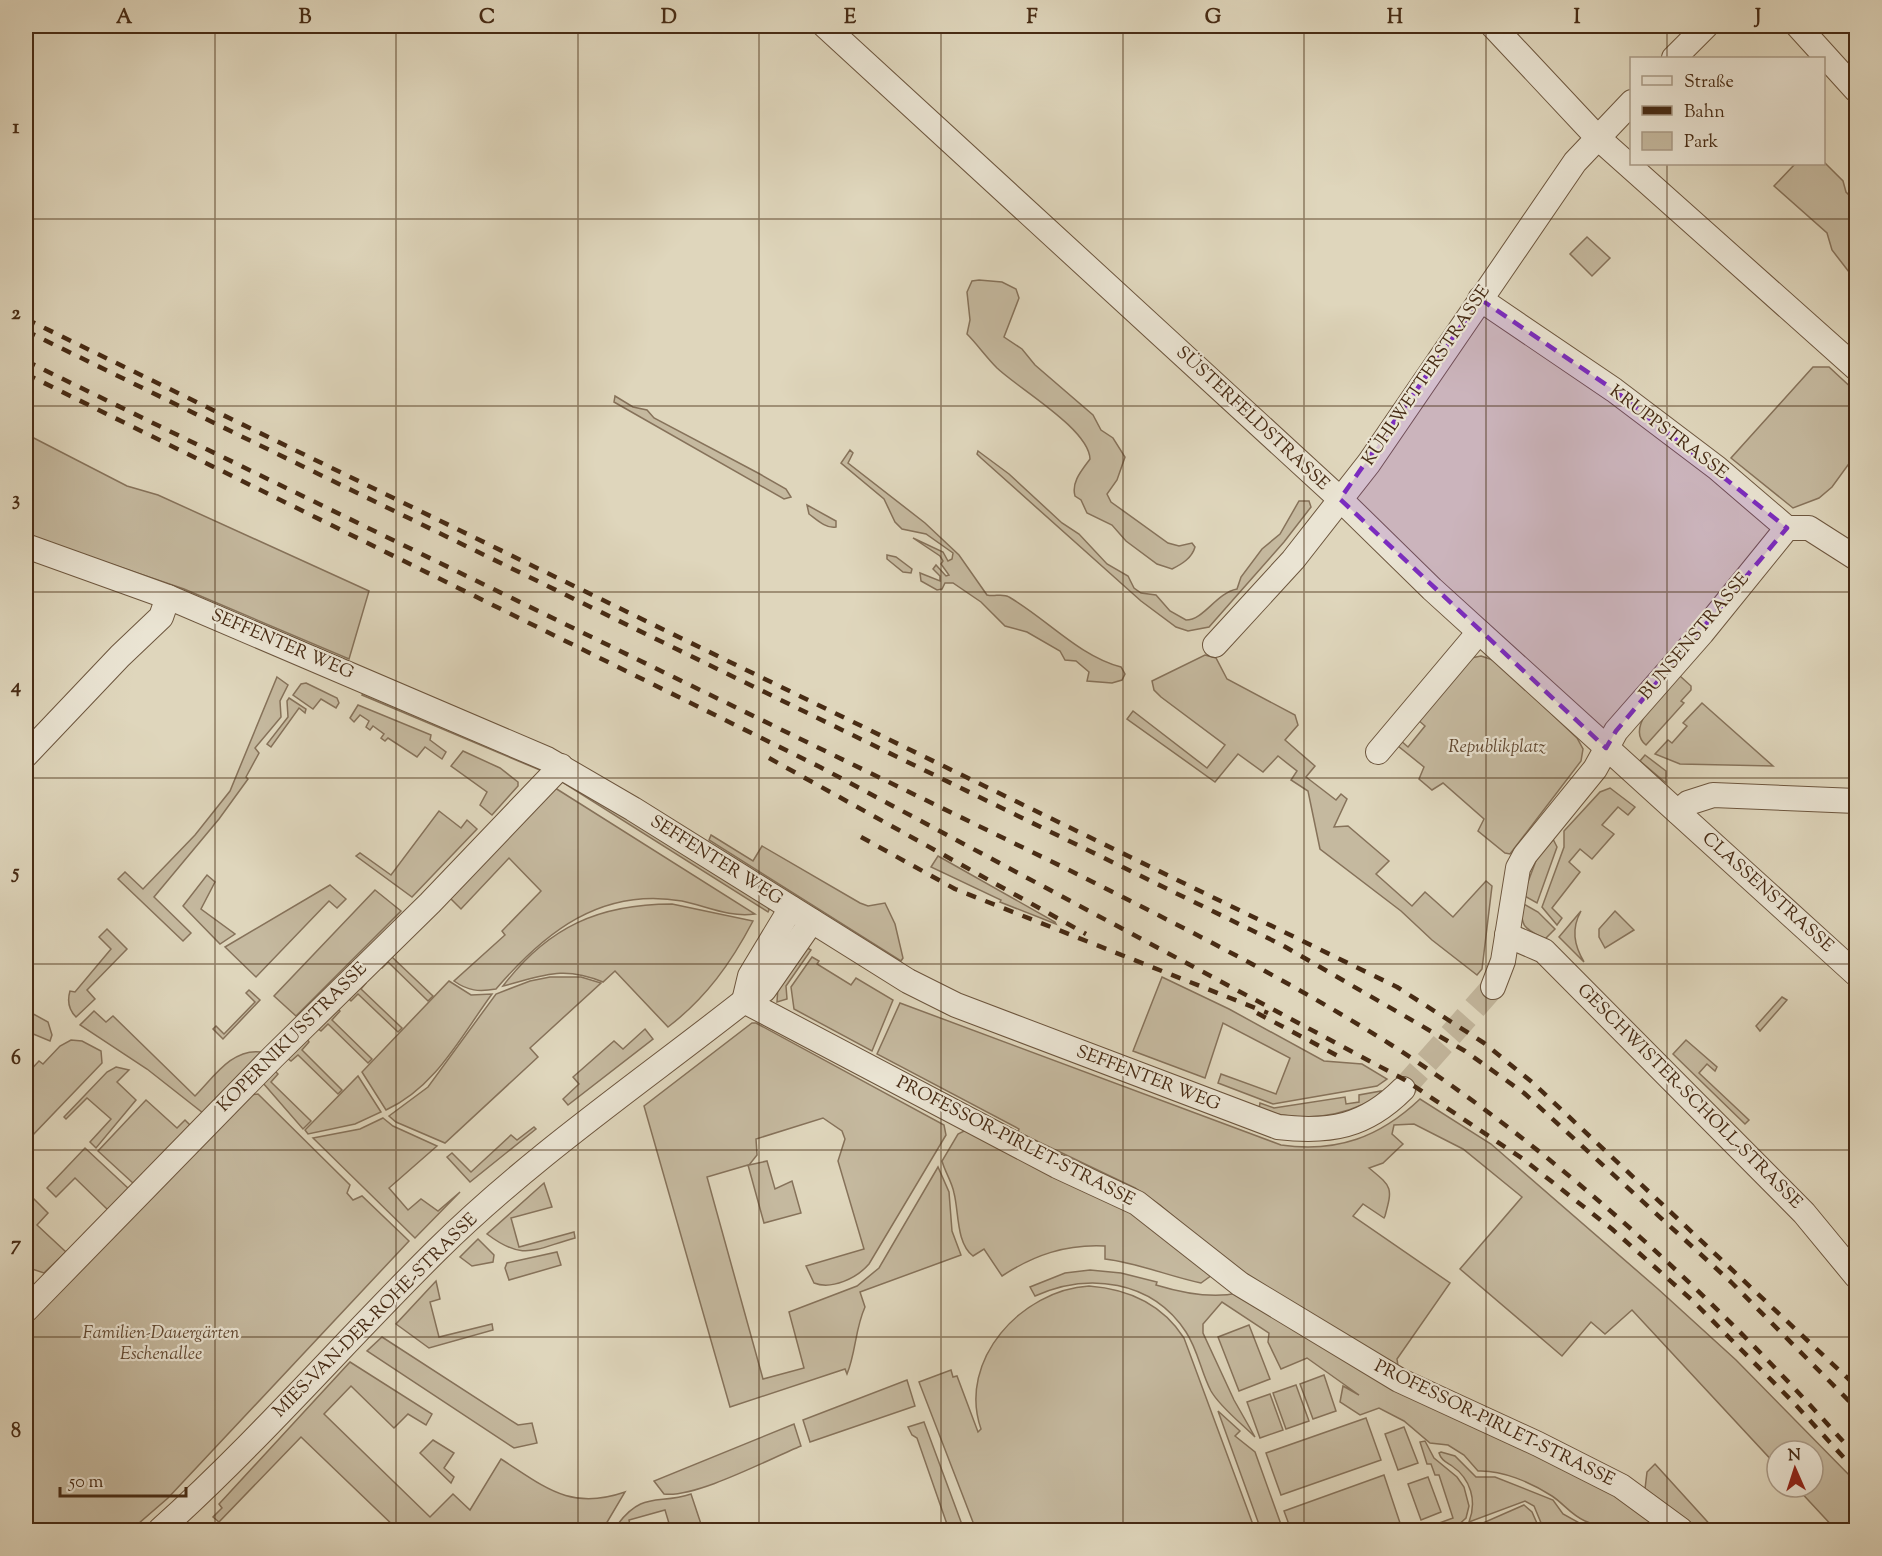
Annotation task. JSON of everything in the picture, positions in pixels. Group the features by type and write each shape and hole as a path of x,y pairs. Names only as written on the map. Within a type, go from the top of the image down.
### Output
{"street":[{"name":"SÜSTERFELDSTRASSE","path":"825,26 1340,500 1479,632 1678,812"},
{"path":"1493,26 1597,137 1857,368"},
{"path":"1675,57 1706,26"},
{"path":"1798,26 1857,90"},
{"name":"KÜHLWETTERSTRASSE","path":"1215,645 1293,560 1369,463 1575,162 1630,104"},
{"name":"KRUPPSTRASSE","path":"1480,299 1614,390 1717,468 1786,528"},
{"path":"1786,528 1809,528 1857,558"},
{"name":"BUNSENSTRASSE","path":"1606,748 1623,721 1702,633 1786,528"},
{"name":"SEFFENTER WEG","path":"26,546 168,597 429,707 561,766 940,998 1278,1127 1315,1130 1347,1125 1387,1106 1403,1089"},
{"path":"26,755 120,656 161,617 168,597"},
{"path":"1378,752 1479,632"},
{"path":"1493,987 1503,961 1518,868 1551,819 1595,769 1606,748"},
{"name":"KOPERNIKUSSTRASSE","path":"26,1310 273,1057 430,903 561,766"},
{"path":"1678,812 1688,803 1713,795 1857,801"},
{"name":"CLASSENSTRASSE","path":"1678,812 1857,974"},
{"path":"744,1001 750,976 791,908"},
{"name":"MIES-VAN-DER-ROHE-STRASSE","path":"160,1530 259,1435 437,1250 476,1214 534,1165 744,1001 764,990 812,921"},
{"name":"GESCHWISTER-SCHOLL-STRASSE","path":"1507,935 1544,951 1804,1213 1857,1276"},
{"name":"PROFESSOR-PIRLET-STRASSE","path":"744,1001 1057,1166 1137,1203 1240,1284 1399,1380 1538,1443 1621,1486 1681,1530"}],"highlighted area":[{"path":"1480,299 1614,390 1787,528 1616,731 1606,748 1340,499"}],"green space":[{"path":"1825,163 1843,181 1846,192 1856,202 1856,281 1832,250 1827,233 1774,186 1794,165 1825,165"},
{"path":"1587,237 1610,258 1592,276 1570,254"},
{"path":"972,281 1002,282 1016,289 1019,298 1004,337 1022,349 1035,365 1093,415 1101,430 1113,438 1125,457 1117,480 1107,494 1111,502 1168,543 1179,546 1192,543 1195,547 1194,551 1183,563 1172,569 1157,564 1126,541 1112,525 1087,513 1074,491 1078,476 1090,459 1087,447 1066,423 997,368 967,334 970,320 967,292"},
{"path":"1813,367 1829,367 1856,392 1856,454 1832,487 1819,498 1793,508 1731,458"},
{"path":"615,396 633,407 647,410 654,418 786,489 791,497 784,499 614,402"},
{"path":"26,434 127,486 158,495 369,591 349,659 184,589 26,535"},
{"path":"850,450 853,453 848,463 925,523 959,555 987,595 1009,597 1091,655 1121,667 1125,674 1122,680 1112,683 1087,681 1089,672 1076,661 1065,660 1060,651 1027,632 1005,626 981,602 953,583 945,583 942,589 937,590 921,581 920,573 940,581 940,576 933,569 936,565 946,576 949,575 941,564 943,561 940,556 913,538 943,552 948,561 952,559 953,553 926,534 902,529 895,522 884,499 841,463"},
{"path":"978,451 1009,474 1062,523 1079,534 1107,564 1128,576 1134,588 1141,593 1156,595 1170,611 1186,620 1199,616 1230,591 1237,589 1241,577 1262,549 1280,534 1299,501 1309,501 1311,507 1284,542 1209,627 1188,631 1176,627 1141,601 981,458 977,454"},
{"path":"807,505 836,521 836,527 825,525 809,514"},
{"path":"887,555 896,557 912,569 911,573 903,572 887,559"},
{"path":"1205,655 1216,658 1227,679 1295,715 1298,725 1285,740 1315,766 1306,777 1336,800 1341,794 1347,799 1334,827 1348,826 1389,861 1376,874 1412,906 1425,892 1453,917 1486,881 1492,886 1482,969 1477,975 1432,940 1401,911 1320,849 1308,791 1291,780 1297,771 1278,756 1263,772 1238,754 1215,782 1127,719 1133,711 1207,768 1225,745 1161,697 1154,690 1152,681"},
{"name":"Republikplatz","path":"1481,656 1496,661 1577,738 1583,749 1581,761 1510,854 1505,853 1478,831 1484,819 1443,783 1432,790 1419,779 1424,767 1398,746 1400,740 1408,747 1425,726 1417,719 1471,658"},
{"path":"1680,676 1691,686 1691,690 1681,701 1684,703 1646,745 1640,737 1643,719 1657,699"},
{"path":"277,677 288,685 280,701 281,717 255,748 259,753 246,777 248,779 219,819 154,897 191,933 183,941 118,879 125,872 143,889 195,835 230,791"},
{"path":"306,683 337,698 339,703 336,708 321,699 313,709 293,695 301,684"},
{"path":"365,688 540,765 542,771 362,695"},
{"path":"289,698 306,709 305,713 299,708 271,747 267,744 288,717 287,701"},
{"path":"1702,703 1773,766 1680,764 1655,754 1668,740 1672,743 1687,726 1683,723"},
{"path":"358,705 431,735 430,740 446,752 442,759 425,747 417,757 388,738 385,741 381,738 384,734 373,726 370,730 366,727 369,721 360,715 354,722 350,718"},
{"path":"463,751 500,768 518,782 518,786 492,815 480,805 487,792 451,766"},
{"path":"1645,755 1666,771 1666,783 1640,761"},
{"path":"568,780 767,904 768,912 562,782"},
{"path":"552,786 755,914 727,913 682,901 653,898 626,901 600,908 577,918 555,932 534,949 496,989 474,990 454,981 505,935 502,931 541,891 509,858 461,909 448,896"},
{"path":"1610,788 1635,807 1628,815 1618,807 1602,825 1614,834 1592,859 1580,849 1569,862 1580,872 1552,908 1562,918 1557,925 1542,907 1564,847 1564,831 1600,792"},
{"path":"439,811 461,828 467,820 477,829 412,897 356,856 360,853 391,875"},
{"path":"711,835 753,861 762,846 860,903 868,906 885,903 895,924 903,958 901,961 709,840"},
{"path":"1552,837 1557,847 1537,903 1523,895 1537,858"},
{"path":"938,856 1056,924 1000,902 1001,900 931,867"},
{"path":"207,875 215,882 201,909 235,934 220,944 183,906"},
{"path":"330,885 346,899 337,908 329,901 256,977 225,947"},
{"path":"375,890 401,911 296,1016 274,996"},
{"path":"1522,903 1538,912 1555,929 1545,939 1525,926 1522,917"},
{"path":"672,904 753,921 736,951 706,992 668,1027 615,971 603,982 564,973 541,976 503,986 538,948 577,923 598,914 621,909"},
{"path":"1581,911 1576,924 1575,937 1584,962 1559,937"},
{"path":"1615,911 1634,930 1605,948 1599,937 1599,929"},
{"path":"107,929 127,949 87,990 95,999 76,1017 69,1005 70,991 75,992 111,949 99,937"},
{"path":"804,946 811,950 786,986 787,999 777,1002 778,986"},
{"path":"399,950 392,957 433,996 428,1001 388,962 382,968 378,965"},
{"path":"812,957 819,961 817,964 851,985 856,978 893,1000 872,1051 794,1009 791,987"},
{"path":"550,977 581,977 601,983 530,1048 538,1057 445,1143 396,1122 389,1116 428,1087 496,994 530,981"},
{"path":"1162,977 1229,1009 1324,1061 1362,1064 1387,1079 1377,1086 1273,1104 1218,1083 1221,1074 1276,1094 1290,1058 1223,1023 1205,1078 1133,1051"},
{"path":"363,980 366,983 361,989 402,1028 398,1032 358,994 351,1001 347,997"},
{"path":"449,981 471,995 492,994 433,1074 404,1100 386,1110 362,1072"},
{"path":"249,990 260,1000 223,1039 213,1029 216,1026 224,1034 255,1002 246,993"},
{"path":"1782,997 1787,1000 1760,1031 1756,1026"},
{"path":"900,1003 1281,1145 1301,1147 1321,1147 1356,1139 1389,1123 1420,1099 1491,1144 1736,1360 1814,1439 1765,1439 1765,1453 1632,1310 1605,1334 1591,1322 1562,1356 1460,1269 1522,1197 1463,1149 1414,1124 1394,1125 1392,1134 1403,1144 1383,1163 1369,1168 1389,1188 1389,1199 1384,1218 1363,1204 1353,1216 1450,1283 1397,1359 1398,1366 1268,1289 1222,1257 1160,1205 1135,1188 1018,1132 1019,1129 877,1054"},
{"path":"336,1008 340,1011 332,1020 372,1059 368,1063 328,1024 321,1031 317,1028"},
{"path":"26,1010 48,1022 52,1035 50,1041 26,1031"},
{"path":"94,1011 106,1022 113,1016 195,1096 232,1059 251,1052 261,1052 203,1113 147,1069 80,1025"},
{"path":"752,1023 756,1023 944,1125 946,1135 869,1264 858,1274 836,1284 814,1283 806,1266 864,1249 838,1161 845,1139 842,1131 823,1118 756,1139 757,1155 749,1165 767,1161 775,1189 792,1181 801,1213 764,1223 748,1165 707,1177 763,1379 804,1368 789,1312 857,1286 879,1268 938,1167 949,1192 952,1231 961,1255 860,1292 865,1307 847,1374 845,1369 730,1407 644,1106"},
{"path":"645,1029 653,1039 568,1105 563,1099 579,1084 573,1077 614,1041 623,1049"},
{"path":"307,1039 309,1042 302,1050 342,1090 338,1094 298,1055 291,1061 287,1058"},
{"path":"71,1040 82,1041 101,1051 102,1063 29,1139 26,1135 26,1075 39,1061 43,1064 60,1046"},
{"path":"1686,1040 1717,1067 1715,1071 1707,1064 1699,1073 1749,1120 1745,1124 1673,1054"},
{"path":"116,1067 129,1070 117,1082 136,1100 96,1148 90,1142 111,1119 87,1098 66,1119 64,1117 107,1072"},
{"path":"275,1071 278,1074 271,1082 311,1121 303,1129 263,1083"},
{"path":"358,1076 381,1112 355,1124 308,1134 305,1130"},
{"path":"1381,1091 1377,1097 1364,1104 1325,1116 1286,1116 1259,1109 1260,1103 1274,1108 1345,1097 1346,1104 1359,1102 1359,1095"},
{"name":"Familien-Dauergärten Eschenallee","path":"258,1094 350,1185 347,1193 353,1200 362,1196 409,1241 168,1498 131,1530 26,1530 26,1325 249,1095"},
{"path":"146,1100 177,1128 185,1120 191,1126 134,1184 98,1151"},
{"path":"383,1118 393,1126 437,1146 389,1188 408,1210 421,1199 438,1211 460,1192 415,1238 313,1138 360,1129"},
{"path":"534,1127 536,1129 470,1182 447,1157 452,1153 471,1172 511,1135 517,1140"},
{"path":"966,1130 1121,1203 1212,1275 1201,1283 1129,1263 1105,1259 1105,1246 1091,1246 1051,1252 1026,1262 1002,1276 984,1249 973,1256 964,1243 953,1189 942,1161 958,1134"},
{"path":"85,1148 129,1189 108,1210 75,1178 56,1197 47,1188"},
{"path":"544,1183 552,1207 511,1218 519,1247 574,1232 575,1238 529,1251 511,1248 487,1234"},
{"path":"33,1198 48,1213 37,1225 66,1252 44,1273 26,1267 26,1206"},
{"path":"478,1239 494,1255 493,1262 472,1266 460,1257"},
{"path":"557,1252 561,1265 509,1280 505,1268 507,1263"},
{"path":"1090,1270 1121,1273 1157,1282 1156,1285 1165,1288 1196,1294 1238,1293 1609,1490 1667,1530 1625,1530 1595,1525 1580,1518 1535,1486 1506,1475 1478,1471 1464,1455 1448,1445 1430,1443 1404,1421 1379,1408 1360,1415 1340,1402 1343,1386 1359,1395 1307,1358 1281,1369 1268,1342 1269,1333 1222,1302 1203,1324 1203,1333 1234,1400 1255,1437 1215,1397 1186,1332 1156,1301 1137,1291 1097,1283 1076,1284 1035,1296 1030,1287 1065,1273"},
{"path":"436,1281 440,1299 430,1302 439,1337 492,1324 493,1330 429,1348 396,1324"},
{"path":"1089,1286 1118,1291 1143,1300 1166,1316 1184,1338 1255,1530 976,1530 919,1382 951,1370 953,1377 957,1376 978,1432 981,1429 976,1403 978,1378 987,1354 1001,1333 1019,1315 1040,1300 1064,1290"},
{"path":"1249,1325 1270,1379 1239,1391 1218,1337"},
{"path":"382,1337 518,1425 532,1423 537,1443 514,1448 367,1351"},
{"path":"350,1362 432,1414 426,1425 408,1414 394,1428 351,1386 324,1414 430,1517 453,1494 470,1510 501,1459 545,1487 573,1497 589,1499 625,1492 606,1524 582,1530 398,1530 301,1437 219,1522 213,1517 222,1508 219,1504"},
{"path":"1324,1375 1336,1411 1313,1419 1300,1384"},
{"path":"907,1380 915,1406 810,1442 803,1420"},
{"path":"1296,1385 1309,1421 1286,1429 1273,1393"},
{"path":"1270,1394 1283,1430 1260,1438 1247,1402"},
{"path":"1218,1411 1240,1431 1235,1436 1255,1452 1283,1530 1261,1530"},
{"path":"1366,1418 1381,1460 1281,1495 1266,1453"},
{"path":"924,1422 964,1530 949,1530 917,1438 912,1435 908,1427"},
{"path":"794,1424 801,1446 713,1484 678,1494 664,1494 654,1481"},
{"path":"1404,1427 1418,1463 1398,1470 1385,1434"},
{"path":"433,1440 454,1453 444,1468 454,1477 451,1483 420,1453"},
{"path":"1425,1441 1434,1458 1457,1477 1464,1487 1469,1506 1466,1518 1456,1527 1447,1530 1420,1530 1453,1518 1439,1475 1435,1475 1431,1464 1427,1464 1420,1442"},
{"path":"1825,1450 1856,1482 1856,1530 1836,1530 1807,1499 1825,1499"},
{"path":"1439,1453 1455,1456 1476,1477 1495,1477 1553,1500 1563,1514 1592,1530 1544,1530 1534,1506 1525,1501 1469,1522 1472,1506 1471,1491 1459,1471 1442,1459"},
{"path":"1655,1464 1715,1530 1700,1530 1645,1489 1647,1472"},
{"path":"1384,1475 1400,1523 1379,1530 1291,1530 1284,1511"},
{"path":"1428,1477 1441,1512 1421,1520 1408,1484"},
{"path":"691,1494 703,1530 671,1530 665,1510 629,1520 631,1530 620,1530 618,1524 635,1507 643,1503"},
{"path":"1524,1505 1532,1512 1540,1530 1515,1530 1491,1525 1467,1530"}],"tunnel":[{"path":"1403,1089 1493,987"}],"railway":[{"path":"26,319 1397,987 1484,1043 1533,1083 1856,1386"},
{"path":"26,331 1282,945 1465,1051 1524,1093 1731,1282 1856,1408"},
{"path":"26,361 1071,871 1234,954 1354,1022 1456,1089 1579,1184 1696,1289 1752,1344 1856,1456"},
{"path":"26,374 820,767 1405,1080 1523,1159 1612,1229 1693,1301 1794,1403 1856,1471"},
{"path":"769,758 1086,934"},
{"path":"861,837 955,889 1268,1013"},
{"path":"1257,1013 1340,1057"}]}
